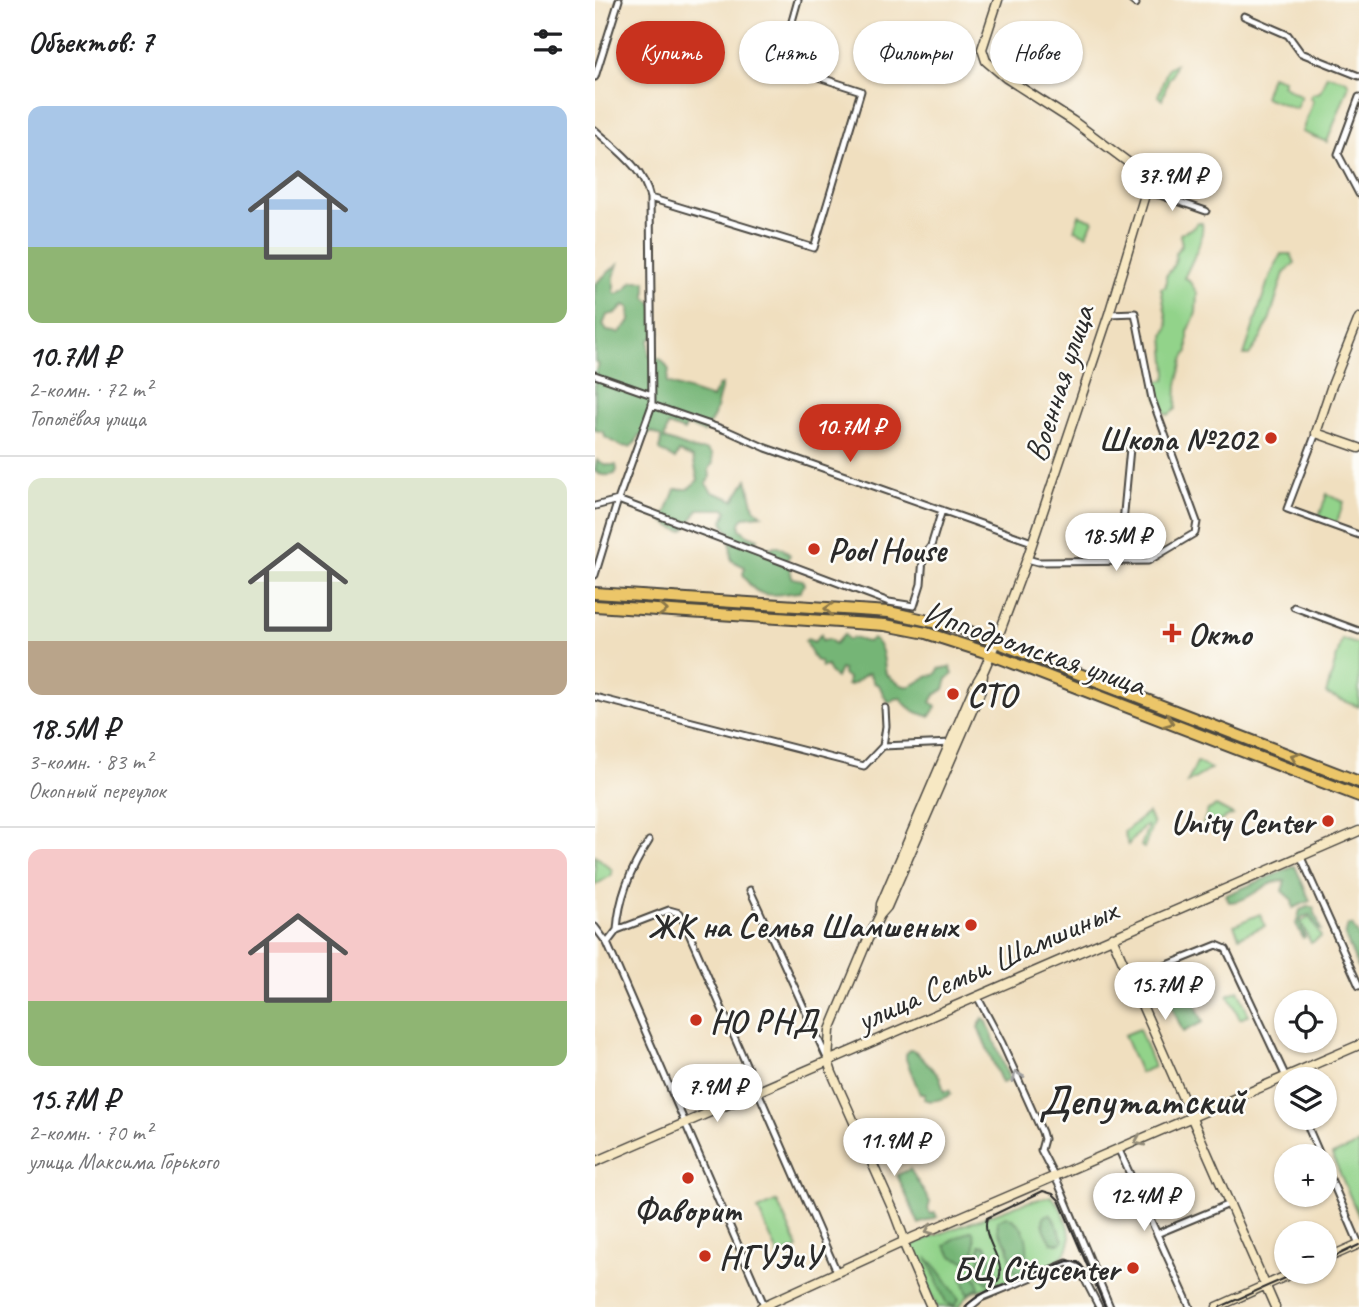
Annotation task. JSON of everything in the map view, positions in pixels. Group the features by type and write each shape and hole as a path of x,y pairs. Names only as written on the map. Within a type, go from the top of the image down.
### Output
{"highway":[{"name":"Ипподромская улица","path":"595,593 871,611 922,618 960,628 1359,782"},
{"name":"Ипподромская улица","path":"595,606 871,624 926,633 991,654 1359,796"},
{"path":"871,611 875,620 871,624"}],"street":[{"path":"595,77 619,0"},
{"path":"650,198 814,248 862,91 794,69 785,46 798,0"},
{"path":"998,0 982,49 986,61 1006,78 1073,121 1129,163 1139,174 1143,190 1206,211"},
{"path":"1244,16 1288,36 1301,53 1359,76"},
{"path":"1359,97 1338,154 1359,194"},
{"path":"595,130 634,165 642,176 650,198 652,396 652,405 595,575"},
{"name":"Военная улица","path":"828,1060 830,1030 880,915 881,904 955,744 974,687 996,642 1027,559 1109,314 1142,208 1143,190"},
{"path":"1027,559 1038,562 1117,559 1148,561 1195,533 1197,522 1152,399 1135,313 1109,314"},
{"path":"1359,318 1357,332 1331,388 1287,509 1359,535"},
{"path":"595,375 652,396"},
{"path":"652,405 678,412 765,448 1032,542"},
{"path":"1316,433 1359,448"},
{"path":"1117,559 1120,555 1130,448"},
{"path":"595,506 618,500 889,602 914,606 921,584 923,557 931,546 942,510"},
{"path":"1294,607 1359,631"},
{"path":"595,697 865,766 883,746 885,708"},
{"path":"883,746 955,744"},
{"name":"улица Семьи Шамшиных","path":"595,1162 1359,831"},
{"path":"617,930 618,911 630,877 649,841"},
{"path":"1300,855 1359,986"},
{"path":"750,890 894,1212 903,1242 931,1307"},
{"path":"607,943 617,930 669,910 680,913 838,1272"},
{"path":"595,927 607,943 764,1307 903,1242 1274,1084"},
{"path":"1112,937 1275,1307"},
{"path":"1165,966 1217,945 1226,948 1281,1067"},
{"path":"977,996 984,1013 991,1019 1035,1115 1044,1139 1041,1150 1110,1307"},
{"path":"1312,1067 1359,1045"},
{"path":"1119,1150 1143,1206 1159,1233 1190,1307"},
{"path":"1337,1193 1359,1244 1337,1254"},
{"path":"1159,1233 1229,1204"},
{"path":"970,1307 981,1298 1067,1263 1079,1268 1099,1307"},
{"path":"1217,1307 1274,1282"}],"green space":[{"path":"1175,64 1162,100 1158,96 1168,68"},
{"path":"1327,75 1346,80 1349,85 1327,142 1302,132 1313,100 1310,98 1312,94 1320,92"},
{"path":"1271,76 1284,80 1282,85 1301,96 1296,109 1264,97"},
{"path":"1079,215 1093,220 1087,235 1074,230"},
{"path":"1197,222 1202,223 1201,236 1184,278 1188,279 1197,293 1196,313 1188,332 1188,351 1177,385 1176,409 1168,415 1160,405 1155,385 1155,382 1165,380 1167,375 1164,336 1168,326 1161,288 1166,286 1166,276 1175,262 1175,253 1182,245 1180,234 1194,227"},
{"path":"1281,254 1291,254 1295,263 1284,273 1261,338 1249,355 1244,355 1267,284"},
{"path":"618,264 614,277 614,292 617,294 633,281 646,281 646,298 657,307 654,322 659,324 660,333 649,340 649,356 662,360 669,370 667,383 712,398 718,386 722,385 714,416 704,433 687,425 684,431 668,425 664,439 695,450 707,450 712,455 713,463 706,484 712,492 734,500 747,479 754,508 762,515 744,517 740,529 758,539 755,543 760,549 775,546 790,555 784,564 790,568 792,578 803,580 804,585 800,592 767,595 748,583 743,574 745,567 731,560 730,532 723,521 727,511 725,509 698,509 684,530 676,529 663,521 675,489 688,489 698,480 693,458 679,452 675,459 660,450 661,437 652,432 645,436 639,435 630,447 621,446 605,437 604,432 595,430 595,373 599,365 595,361 595,284","holes":["624,305 629,307 629,323 619,333 607,331 603,325 607,315 617,313"]},
{"path":"597,460 606,465 616,465 615,474 605,476 597,473"},
{"path":"1327,494 1344,502 1336,524 1319,517"},
{"path":"821,634 822,640 829,639 835,644 844,634 848,640 853,638 867,642 873,639 882,650 886,674 902,685 911,686 936,674 939,669 950,667 953,674 947,679 944,689 935,695 931,702 936,707 930,716 921,714 909,708 901,698 890,703 869,673 847,685 848,678 843,675 843,670 840,669 836,678 827,666 822,667 805,641 808,639 814,642"},
{"path":"1342,639 1359,645 1359,707 1326,694"},
{"path":"1004,650 1111,690 1109,695 1003,654"},
{"path":"1197,762 1211,769 1187,783"},
{"path":"1216,806 1233,815 1206,827 1203,824 1208,810"},
{"path":"1148,813 1153,824 1144,848 1141,846 1148,826 1143,827 1128,845 1124,832"},
{"path":"595,855 612,870 612,875 595,885"},
{"path":"1295,866 1310,901 1293,908 1292,900 1282,891 1285,881 1278,881 1244,899 1229,902 1226,895"},
{"path":"1313,907 1321,930 1310,915 1302,917 1300,921 1305,937 1303,938 1296,924 1300,910"},
{"path":"1260,914 1265,926 1239,937 1234,925"},
{"path":"1310,917 1321,937 1311,943 1301,922"},
{"path":"1348,925 1352,925 1359,937 1359,970 1345,936"},
{"path":"1178,964 1203,1022 1183,1032 1160,979 1165,976 1165,970"},
{"path":"1238,990 1249,1015 1240,1019 1228,995"},
{"path":"983,1018 987,1022 1008,1081 1002,1083 978,1027"},
{"path":"1139,1029 1154,1067 1140,1073 1124,1035"},
{"path":"910,1050 915,1051 940,1077 944,1092 949,1090 951,1094 938,1100 924,1099 925,1094 920,1094 906,1059"},
{"path":"1359,1144 1359,1217 1337,1166 1337,1153"},
{"path":"910,1169 930,1202 930,1214 935,1213 937,1217 919,1224 897,1175"},
{"path":"1051,1196 1067,1224 1070,1241 1064,1254 1053,1264 1036,1272 969,1295 959,1307 937,1307 910,1245 1020,1204"},
{"path":"777,1201 798,1248 779,1256 758,1210"},
{"path":"1052,1215 1063,1240 1061,1243 1052,1243 1045,1230 1044,1216"},
{"path":"1006,1216 1020,1226 1026,1238 1026,1262 1020,1273 1013,1270 1008,1246 998,1231 997,1221"},
{"path":"970,1231 974,1234 975,1242 971,1263 953,1257 945,1246"},
{"path":"980,1245 986,1246 995,1267 994,1281 987,1283 979,1275"},
{"path":"928,1259 941,1272 959,1299 954,1306 946,1303"},
{"path":"972,1273 979,1288 968,1294 962,1277"}],"tram line":[{"path":"965,1307 995,1286 1000,1275 998,1259 987,1235 987,1218 1043,1191 1053,1194 1059,1200 1105,1307"},
{"path":"1337,1255 1359,1245"},
{"path":"990,1291 1068,1261 1078,1262 1088,1273"},
{"path":"1220,1307 1274,1283"}],"place":[{"name":"Школа №202","path":"1271,438"},
{"name":"Pool House","path":"814,549"},
{"name":"Окто","path":"1172,633"},
{"name":"СТО","path":"953,694"},
{"name":"Unity Center","path":"1328,821"},
{"name":"ЖК на Семья Шамшеных","path":"971,925"},
{"name":"НО РНД","path":"696,1020"},
{"name":"Фаворит","path":"688,1178"},
{"name":"НГУЭиУ","path":"705,1256"},
{"name":"БЦ Citycenter","path":"1133,1268"}],"district":[{"name":"Депутатский","path":"1142,1100"}]}
